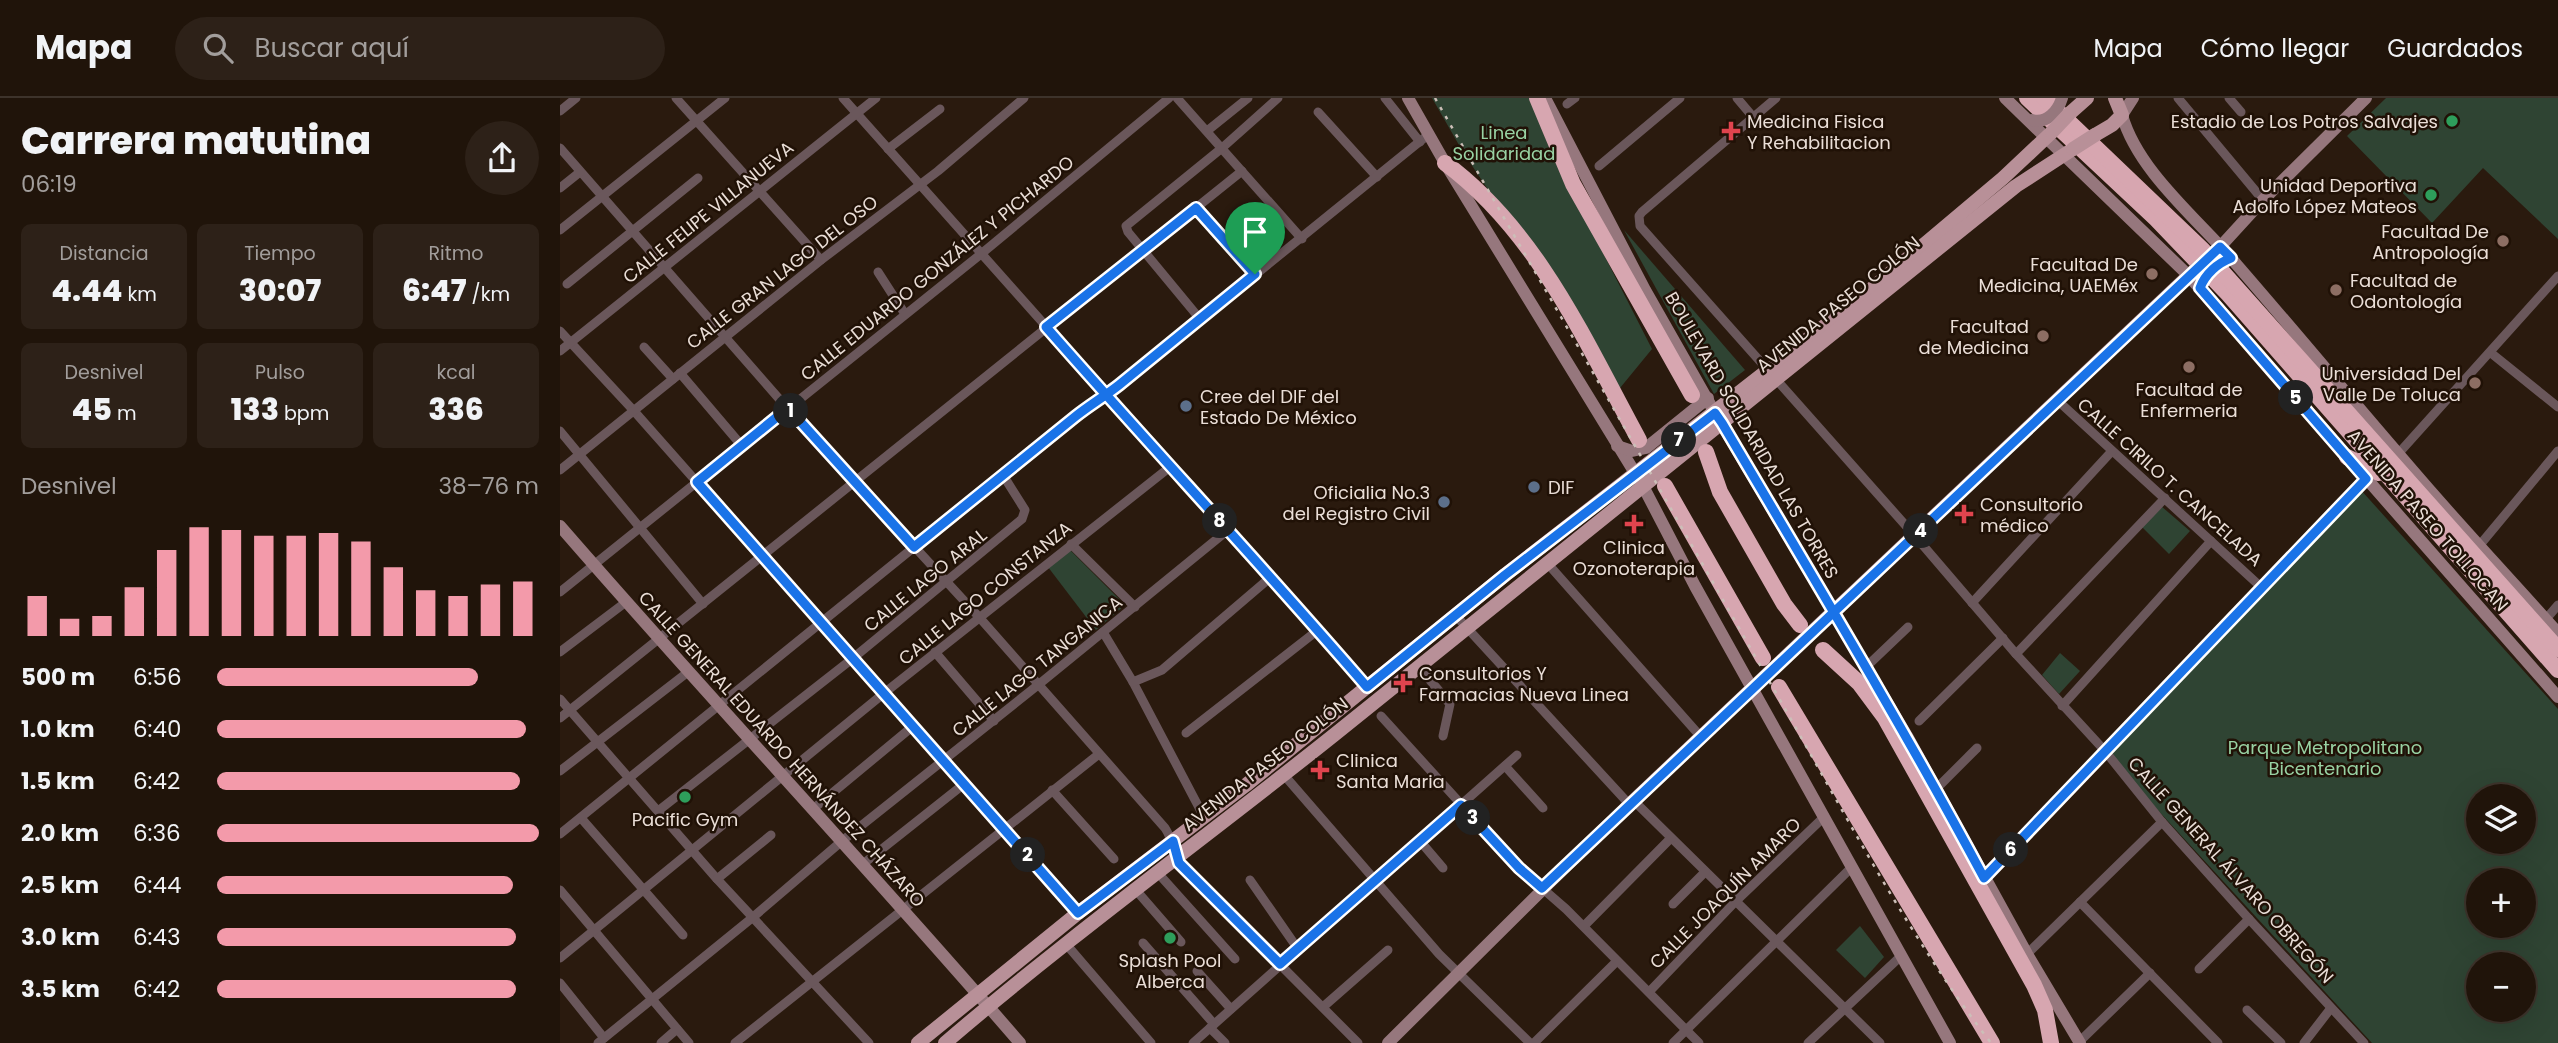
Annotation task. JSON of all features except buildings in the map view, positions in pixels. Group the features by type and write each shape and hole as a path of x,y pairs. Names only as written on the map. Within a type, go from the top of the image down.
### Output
{"highway":[{"name":"BOULEVARD SOLIDARIDAD LAS TORRES","path":"1537,98 1573,184 1700,397"},
{"name":"AVENIDA PASEO TOLLOCAN","path":"2027,98 2194,257 2388,478 2558,649"},
{"name":"AVENIDA PASEO TOLLOCAN","path":"2044,98 2203,250 2535,625 2558,670"},
{"path":"1445,163 1477,190 1544,267 1639,440"},
{"path":"1706,452 1720,492 1784,604 1800,625"},
{"path":"2347,457 2388,478"},
{"path":"2412,470 2419,494"},
{"path":"1665,486 1763,658"},
{"path":"1823,650 1859,683 1885,718 2034,985 2045,1010 2052,1043"},
{"path":"1779,687 1992,1043"}],"main road":[{"path":"1408,98 1424,138 1445,163 1643,486 1946,1041"},
{"name":"BOULEVARD SOLIDARIDAD LAS TORRES","path":"1545,98 1700,397 1718,418 1867,667 2079,1042"},
{"name":"AVENIDA PASEO TOLLOCAN","path":"2005,98 2068,152 2188,275 2558,697"},
{"path":"2011,98 2032,120 2038,121 2047,119 2057,109 2062,98"},
{"name":"AVENIDA PASEO COLÓN","path":"1866,300 2003,178 2087,98"},
{"name":"AVENIDA PASEO TOLLOCAN","path":"2115,98 2128,137 2137,152 2479,546 2535,625 2558,633"},
{"name":"AVENIDA PASEO COLÓN","path":"945,1043 962,1038 988,1007 1135,888 1284,775 1549,564 1643,486 1718,418 1866,300 2017,186 2112,125 2133,98"},
{"path":"1388,1043 1631,802 2220,247 2263,200 2366,98"},
{"path":"2200,288 2218,264 2231,258"},
{"path":"1617,446 1632,451 1646,448 1700,397"},
{"name":"AVENIDA PASEO COLÓN","path":"918,1043 1078,913 1246,785 1635,473 1718,418"},
{"name":"CALLE GENERAL EDUARDO HERNÁNDEZ CHÁZARO","path":"560,526 688,672 904,909 1020,1043"},
{"path":"1505,575 1517,588"},
{"path":"1246,785 1255,797"}],"street":[{"path":"560,111 576,98"},
{"path":"676,98 821,260"},
{"path":"560,230 725,98"},
{"path":"843,98 1367,687"},
{"name":"CALLE FELIPE VILLANUEVA","path":"560,351 876,98"},
{"name":"CALLE GRAN LAGO DEL OSO","path":"560,470 821,260 919,185 1024,98"},
{"name":"CALLE EDUARDO GONZÁLEZ Y PICHARDO","path":"560,592 981,254 1169,98"},
{"path":"1177,98 1302,239"},
{"path":"1207,131 1248,98"},
{"path":"1200,319 1126,228 1130,221 1222,148 1278,98"},
{"path":"560,834 1003,475 1302,239 1424,138 1385,98"},
{"path":"1599,166 1680,98"},
{"path":"1737,98 1753,117 1776,98"},
{"path":"2178,98 2263,200"},
{"path":"2229,98 2241,112"},
{"path":"888,149 940,109"},
{"path":"1318,112 1377,177"},
{"name":"CALLE GENERAL ÁLVARO OBREGÓN","path":"1753,117 1643,212 1639,216 1640,226 2016,654 2105,751 2162,822 2364,1043"},
{"path":"560,148 788,408 979,617 1165,828 1173,841 1176,858 1183,867 1358,1043"},
{"path":"560,718 1242,171"},
{"path":"560,188 580,172"},
{"path":"567,284 698,178"},
{"path":"1196,208 1255,274"},
{"path":"878,272 905,314"},
{"path":"2398,454 2558,276"},
{"path":"560,331 1078,913"},
{"path":"644,346 677,376 742,446"},
{"path":"2491,353 2558,407"},
{"name":"CALLE CIRILO T. CANCELADA","path":"2057,400 2261,587"},
{"path":"560,431 703,604"},
{"path":"1972,603 2112,451"},
{"path":"2479,546 2558,452"},
{"name":"CALLE LAGO CONSTANZA","path":"560,958 935,652 1170,467"},
{"name":"CALLE LAGO ARAL","path":"658,811 947,583 1021,520 1025,510 1003,475"},
{"path":"1984,878 2366,479"},
{"path":"2016,654 2165,498"},
{"name":"CALLE LAGO TANGANICA","path":"560,983 601,1041 842,841 1228,530"},
{"path":"2062,705 2211,541"},
{"path":"1071,544 1135,607"},
{"path":"1549,564 1701,737"},
{"path":"1133,682 1162,670 1271,578"},
{"path":"560,652 626,602"},
{"path":"2535,625 2558,605"},
{"path":"1457,617 1631,802 1881,1043"},
{"path":"1867,667 1908,627"},
{"path":"1186,733 1318,630"},
{"path":"1103,632 1133,682 1204,817"},
{"path":"1919,721 2003,638"},
{"path":"935,652 994,721"},
{"path":"1419,667 1450,704 1443,736"},
{"path":"560,771 688,672"},
{"path":"560,699 752,918 869,1043"},
{"path":"1381,716 1519,868 1584,926 1699,1043"},
{"path":"813,809 912,727"},
{"path":"1936,789 1977,748"},
{"path":"737,1042 1099,754"},
{"path":"1193,1043 1517,755"},
{"path":"1505,766 1543,808"},
{"path":"1284,775 1457,973 1532,1043 1618,961"},
{"path":"863,864 964,784"},
{"path":"1052,790 1114,859"},
{"name":"CALLE JOAQUÍN AMARO","path":"1648,992 1735,902 1824,817"},
{"path":"581,818 683,935"},
{"path":"2027,954 2162,822"},
{"path":"717,879 771,835"},
{"path":"1584,926 1671,838"},
{"path":"1420,841 1443,868"},
{"path":"1673,1043 1852,867"},
{"path":"1157,872 1235,959"},
{"path":"1673,904 1705,872"},
{"path":"1250,880 1298,949"},
{"path":"1135,888 1181,942"},
{"path":"560,890 689,1043"},
{"path":"2080,902 2218,1043"},
{"path":"2199,969 2249,919"},
{"path":"1143,943 1225,1043"},
{"path":"1066,944 1150,1043"},
{"path":"1323,1007 1388,950"},
{"path":"1808,1043 1901,956"},
{"path":"1196,971 1231,1009"},
{"path":"2079,1042 2150,973"},
{"path":"2304,1043 2331,1007"},
{"path":"2247,1010 2281,1043"},
{"path":"661,1043 677,1029"}],"green space":[{"name":"Linea Solidaridad","path":"1432,98 1530,98 1549,147 1652,349 1620,388 1463,152"},
{"name":"Unidad Deportiva Adolfo López Mateos","path":"2386,98 2558,98 2558,239 2483,168 2432,223 2347,136"},
{"path":"1624,230 1745,370 1714,394"},
{"name":"Parque Metropolitano Bicentenario","path":"2360,489 2558,709 2558,1043 2372,1043 2109,757"},
{"path":"2161,506 2190,531 2169,554 2142,527"},
{"path":"1070,550 1125,605 1096,630 1048,567"},
{"path":"2060,653 2080,671 2059,694 2042,675"},
{"path":"1860,926 1884,957 1865,978 1836,950"}],"railway":[{"path":"1435,98 1871,862 1928,954 1991,1043"}],"place":[{"name":"Estadio de Los Potros Salvajes","path":"2452,121"},
{"name":"Medicina Fisica Y Rehabilitacion","path":"1731,131"},
{"name":"Unidad Deportiva Adolfo López Mateos","path":"2431,195"},
{"name":"Facultad De Antropología","path":"2503,241"},
{"name":"Facultad De Medicina, UAEMéx","path":"2152,274"},
{"name":"Facultad de Odontología","path":"2336,290"},
{"name":"Facultad de Medicina","path":"2043,336"},
{"name":"Facultad de Enfermeria","path":"2189,367"},
{"name":"Universidad Del Valle De Toluca","path":"2475,383"},
{"name":"Cree del DIF del Estado De México","path":"1186,406"},
{"name":"DIF","path":"1534,487"},
{"name":"Oficialia No.3 del Registro Civil","path":"1444,502"},
{"name":"Consultorio médico","path":"1964,514"},
{"name":"Clinica Ozonoterapia","path":"1634,524"},
{"name":"Consultorios Y Farmacias Nueva Linea","path":"1403,683"},
{"name":"Clinica Santa Maria","path":"1320,770"},
{"name":"Pacific Gym","path":"685,797"},
{"name":"Splash Pool Alberca","path":"1170,938"}],"route":[{"path":"1255,274 1119,385 1106,395 1076,416 914,547 788,408 697,482 1078,913 1173,841 1179,863 1280,964 1461,805 1519,868 1542,888 1633,800 1833,612 1915,536 1993,459 2220,247 2231,258 2218,264 2200,288 2366,479 1984,878 1907,736 1867,667 1833,612 1722,423 1715,413 1505,575 1457,617 1367,687 1318,630 1106,395 1046,327 1196,208 1255,274"}]}
